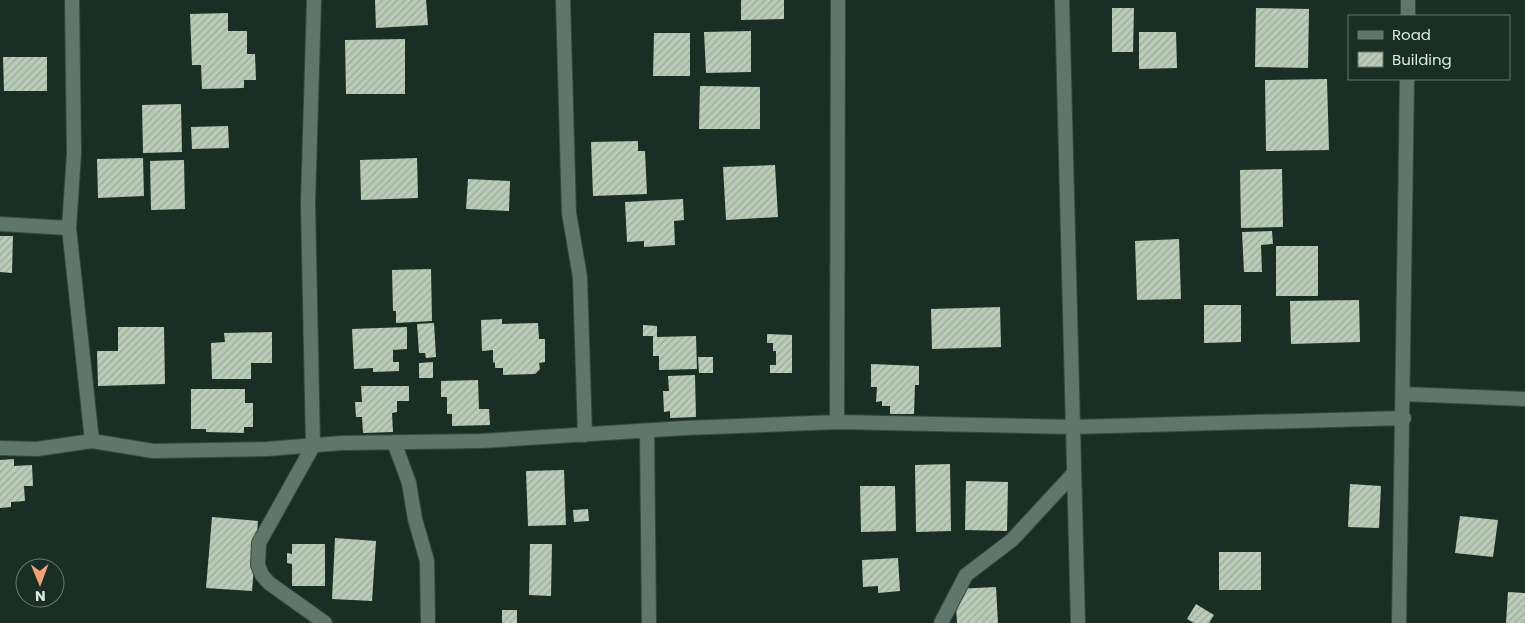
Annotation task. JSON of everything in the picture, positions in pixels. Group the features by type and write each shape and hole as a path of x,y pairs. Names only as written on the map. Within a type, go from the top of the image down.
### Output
{"street":[{"path":"72,0 74,153 69,228 92,441"},
{"path":"314,0 308,203 313,446 259,544 258,565 262,575 269,583 325,623"},
{"path":"563,0 569,213 580,277 585,434"},
{"path":"837,422 838,0"},
{"path":"1062,0 1078,623"},
{"path":"1408,0 1408,15"},
{"path":"1399,623 1404,418 1407,80"},
{"path":"0,224 69,228"},
{"path":"1404,394 1525,399"},
{"path":"0,448 37,449 92,441 153,451 267,449 394,442 481,441 647,430 837,422 1073,427 1404,418"},
{"path":"647,430 649,623"},
{"path":"394,442 409,482 415,519 427,561 428,623"},
{"path":"941,623 966,575 1012,540 1074,473"}],"building":[{"path":"375,0 426,0 428,25 376,28"},
{"path":"741,0 784,0 784,19 741,20"},
{"path":"1112,8 1134,8 1133,52 1112,52"},
{"path":"1256,8 1309,9 1308,68 1255,67"},
{"path":"228,13 228,31 247,31 247,54 255,54 256,80 244,80 244,88 202,89 201,65 192,65 190,14"},
{"path":"751,31 751,72 706,73 704,32"},
{"path":"1139,32 1176,32 1177,68 1139,69"},
{"path":"654,33 690,33 690,76 653,76"},
{"path":"405,39 405,94 346,94 345,40"},
{"path":"3,57 47,57 47,91 4,91"},
{"path":"1327,79 1329,150 1266,151 1265,80"},
{"path":"700,86 760,87 760,129 699,129"},
{"path":"181,104 182,152 143,153 142,105"},
{"path":"228,126 229,148 192,149 191,127"},
{"path":"638,141 638,151 645,151 647,194 593,196 591,142"},
{"path":"143,158 144,196 98,198 97,159"},
{"path":"417,158 418,198 361,200 360,160"},
{"path":"184,160 185,209 151,210 150,161"},
{"path":"775,165 778,217 726,220 723,167"},
{"path":"1282,169 1283,227 1241,228 1240,170"},
{"path":"468,179 510,181 509,211 466,209"},
{"path":"683,199 684,220 674,221 675,245 644,247 644,241 627,242 625,202"},
{"path":"1272,231 1273,244 1261,245 1262,272 1244,272 1242,232"},
{"path":"0,236 13,236 12,273 0,272"},
{"path":"1179,239 1181,299 1137,300 1135,241"},
{"path":"1276,246 1318,246 1318,296 1276,296"},
{"path":"431,269 432,321 396,323 396,311 393,311 392,270"},
{"path":"1359,300 1360,342 1291,344 1290,301"},
{"path":"1204,305 1241,305 1241,342 1204,343"},
{"path":"1000,307 1001,347 932,349 931,309"},
{"path":"502,319 502,324 538,323 539,339 545,339 545,362 539,363 540,369 535,374 503,375 503,368 495,368 495,362 493,363 493,350 482,351 481,320"},
{"path":"434,323 436,357 426,358 425,353 419,353 417,324"},
{"path":"643,325 657,326 657,337 696,336 697,369 659,370 659,356 653,356 653,336 643,336"},
{"path":"118,327 164,327 165,384 98,386 97,351 118,351"},
{"path":"407,327 407,349 393,350 393,362 399,362 399,371 373,372 373,368 354,369 352,329"},
{"path":"272,332 272,363 251,363 251,379 212,379 211,343 225,342 224,333"},
{"path":"767,334 792,335 792,373 770,373 770,365 776,365 776,351 773,351 773,343 767,343"},
{"path":"698,357 713,357 713,373 699,373"},
{"path":"433,362 433,378 419,378 419,363"},
{"path":"871,364 919,366 919,385 915,385 914,414 890,414 890,406 882,406 882,401 876,402 877,387 871,387"},
{"path":"695,375 696,417 670,418 670,411 664,412 663,391 669,391 668,376"},
{"path":"478,380 479,409 489,409 490,425 452,426 452,414 447,414 447,397 441,397 441,381"},
{"path":"361,386 409,386 409,401 397,401 397,412 392,413 393,432 363,433 362,417 356,417 355,402 362,402"},
{"path":"191,389 245,389 245,403 253,403 253,427 244,427 244,433 206,432 206,429 191,429"},
{"path":"14,459 14,466 32,465 33,486 24,486 25,501 11,502 11,507 0,508 0,460"},
{"path":"950,464 951,531 916,532 915,465"},
{"path":"564,470 566,525 528,526 526,471"},
{"path":"966,481 1008,482 1007,531 965,530"},
{"path":"1350,484 1381,486 1379,528 1348,527"},
{"path":"860,486 895,486 896,531 861,532"},
{"path":"588,509 589,521 574,522 573,510"},
{"path":"1460,516 1498,520 1493,557 1455,553"},
{"path":"212,517 258,521 252,591 206,588"},
{"path":"335,538 376,541 372,601 332,599"},
{"path":"292,544 325,544 325,586 292,586 292,564 287,563 287,553 292,554"},
{"path":"530,544 552,544 551,596 529,595"},
{"path":"1219,552 1261,552 1261,590 1219,590"},
{"path":"898,558 900,591 878,593 878,586 863,587 862,560"},
{"path":"996,587 998,623 957,623 955,589"},
{"path":"1508,592 1525,593 1525,623 1506,623"},
{"path":"1196,604 1214,615 1209,623 1194,623 1187,619"},
{"path":"502,610 517,610 517,623 502,623"}]}
